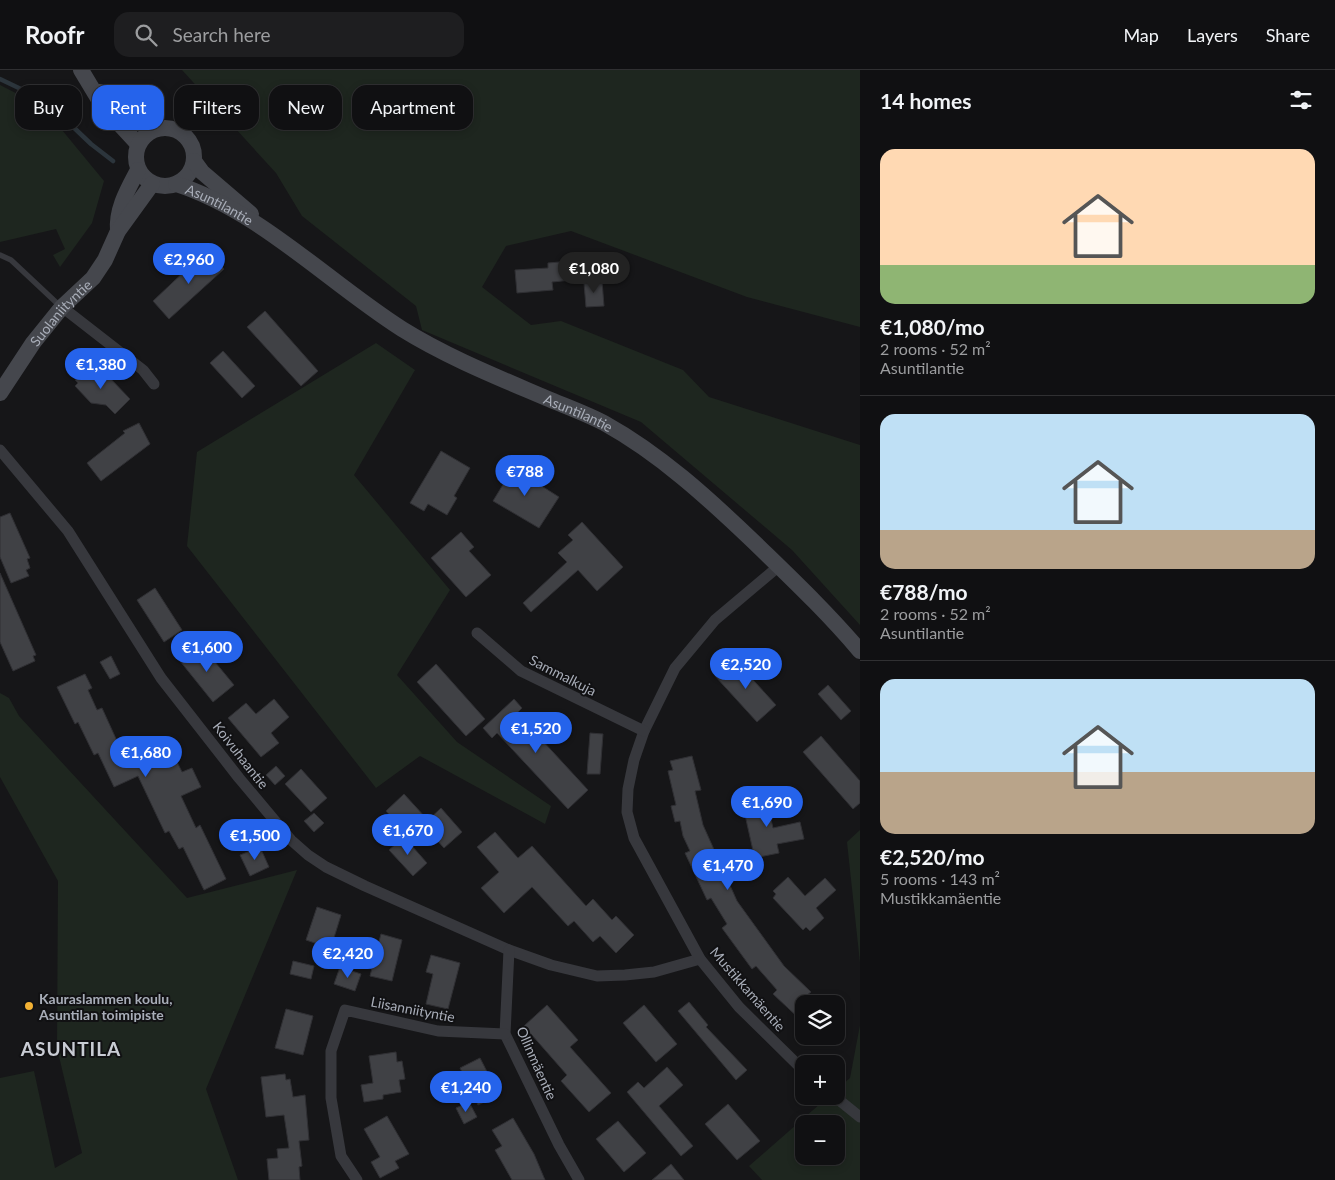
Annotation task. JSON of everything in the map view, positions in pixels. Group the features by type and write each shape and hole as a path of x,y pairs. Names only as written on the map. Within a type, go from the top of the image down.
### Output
{"street":[{"path":"81,70 102,105 138,144"},
{"path":"155,130 143,137 138,144 135,157 138,170 152,184 160,186 176,184 188,175 194,161 192,145 182,132 164,128"},
{"name":"Asuntilantie","path":"194,161 202,172 234,197 260,225"},
{"name":"Suolaniityntie","path":"118,231 117,220 121,206 138,170"},
{"name":"Suolaniityntie","path":"0,393 33,343 62,307 93,278 105,260 118,231 152,184"},
{"name":"Asuntilantie","path":"176,184 219,202 260,225 372,310 418,338 462,362 602,422 651,452 713,502 829,615 860,651"},
{"path":"62,307 143,370 154,384"},
{"name":"Koivuhaantie","path":"0,450 68,531 161,678 290,840 326,867 509,950 551,965 596,976 654,972 700,959"},
{"name":"Mustikkamäentie","path":"779,566 715,620 675,668 644,731 634,760 628,789 627,812 646,864 700,959 739,1007 795,1062"},
{"name":"Sammalkuja","path":"477,633 521,671 644,731"},
{"name":"Ollinmäentie","path":"509,950 504,1034 579,1180"},
{"name":"Liisanniityntie","path":"357,1180 341,1156 331,1098 331,1051 345,1010 438,1032 504,1034"},
{"path":"845,1105 860,1117"}],"lane":[{"path":"0,255 11,260 62,307"}],"shaded area":[{"path":"182,70 860,70 860,327 747,297 571,231 506,246 482,287 531,325 561,321 683,370 709,397 860,445 860,625 792,550 641,422 422,330 416,306 302,216 276,173 237,130 259,130 259,85 196,85"},
{"path":"0,85 15,93 15,130 62,130 104,181 92,223 60,267 53,255 65,249 56,229 0,242"},
{"path":"376,343 415,370 354,475 450,590 397,675 457,742 551,806 545,824 420,756 376,788 187,546 197,452"},
{"path":"0,693 9,698 19,716 187,898 297,870 206,1089 238,1180 0,1180 0,1078 34,1071 55,1168 82,1153 57,1048 58,881 0,777"},
{"path":"860,830 860,963 847,842"},
{"path":"860,1025 860,1180 762,1180 749,1166 795,1126 795,1165 845,1165 845,1115 807,1115 819,1105 845,1105 845,1082 850,1078"}],"building":[{"path":"207,250 224,269 169,319 153,301"},
{"path":"571,261 572,280 552,282 553,290 517,293 515,270 548,268 548,263"},
{"path":"602,281 604,306 586,307 584,283"},
{"path":"265,311 318,371 301,386 247,327"},
{"path":"223,351 255,386 242,398 210,363"},
{"path":"91,365 105,380 109,377 130,399 115,414 106,405 91,403 75,386 78,383 75,380"},
{"path":"139,423 150,444 101,481 87,463 125,433 123,431"},
{"path":"441,451 470,468 454,496 457,498 447,515 428,504 424,511 410,503"},
{"path":"507,464 559,497 539,528 493,501 504,483 497,479"},
{"path":"10,513 30,558 27,559 30,568 26,570 29,576 11,583 0,557 0,517"},
{"path":"582,522 623,567 597,591 578,570 531,612 523,603 567,562 558,553 573,540 568,535"},
{"path":"461,532 474,547 469,551 491,575 466,597 431,558"},
{"path":"0,573 36,655 33,656 35,661 13,671 0,642"},
{"path":"155,588 182,630 164,642 137,600"},
{"path":"201,645 234,685 213,702 180,661"},
{"path":"111,656 120,674 110,679 100,662"},
{"path":"734,659 776,705 757,722 715,676"},
{"path":"436,664 485,719 466,736 417,682"},
{"path":"85,674 92,688 88,690 97,710 102,708 117,741 121,739 130,757 166,740 182,772 192,768 201,787 181,796 196,828 200,825 226,879 204,890 183,847 179,849 169,831 165,833 138,776 114,787 98,753 94,755 78,722 75,724 57,687"},
{"path":"828,685 851,711 841,720 818,694"},
{"path":"274,699 289,717 271,733 279,743 261,757 228,718 246,703 256,714"},
{"path":"514,699 522,708 517,713 588,790 568,809 497,733 492,738 483,728"},
{"path":"590,733 603,734 600,774 587,774"},
{"path":"821,736 860,781 860,803 853,809 803,752"},
{"path":"692,756 701,790 695,791 703,825 737,901 784,966 811,992 807,995 795,995 795,1015 773,994 777,990 756,966 752,969 722,928 727,924 711,898 707,900 685,853 690,851 683,836 680,821 675,822 671,806 676,805 668,771 673,770 670,761"},
{"path":"276,766 285,776 275,785 266,775"},
{"path":"301,769 327,798 311,812 285,784"},
{"path":"404,794 425,817 406,833 386,811"},
{"path":"765,794 773,828 800,822 804,839 777,844 779,853 759,857 759,854 754,855 743,806 748,805 747,798"},
{"path":"441,808 462,832 444,848 423,825"},
{"path":"314,813 324,823 314,832 304,821"},
{"path":"495,832 518,858 532,846 586,906 593,899 612,920 616,916 634,935 616,953 600,936 593,942 574,921 568,926 532,887 504,913 481,888 499,872 477,847"},
{"path":"404,837 427,863 413,876 389,850"},
{"path":"260,847 269,867 250,876 240,855"},
{"path":"788,877 805,896 825,878 836,890 816,908 824,918 810,931 806,927 803,930 773,898 776,894 773,891"},
{"path":"317,907 341,915 328,957 312,952 315,943 306,940"},
{"path":"381,934 402,940 392,981 370,976"},
{"path":"431,955 460,963 448,1009 426,1004 433,974 426,972"},
{"path":"293,961 314,966 311,979 290,974"},
{"path":"340,967 361,974 355,991 334,984"},
{"path":"689,1002 708,1025 706,1027 747,1070 736,1080 678,1011"},
{"path":"547,1005 578,1040 570,1047 611,1093 589,1112 561,1081 567,1075 524,1026"},
{"path":"644,1005 677,1044 656,1062 623,1023"},
{"path":"286,1009 313,1016 303,1055 275,1048"},
{"path":"396,1052 397,1062 402,1061 405,1079 399,1080 401,1092 383,1095 383,1099 364,1102 361,1085 373,1083 369,1056"},
{"path":"480,1058 499,1095 478,1105 460,1068"},
{"path":"667,1067 683,1085 659,1106 693,1146 681,1156 627,1092 638,1082 644,1088"},
{"path":"285,1074 286,1080 290,1079 293,1097 305,1095 309,1140 299,1141 302,1166 299,1167 300,1180 269,1180 267,1159 278,1158 277,1149 289,1148 284,1115 266,1117 261,1077"},
{"path":"469,1102 477,1117 464,1124 456,1108"},
{"path":"728,1104 760,1141 737,1160 705,1124"},
{"path":"387,1116 409,1154 395,1161 399,1168 380,1178 371,1162 380,1157 364,1129"},
{"path":"513,1118 534,1154 545,1180 512,1180 495,1150 502,1146 492,1130"},
{"path":"618,1121 646,1153 624,1172 596,1139"},
{"path":"671,1164 684,1180 652,1180"}],"waterway":[{"path":"0,79 46,101 91,144 113,161"}],"place":[{"name":"Kauraslammen koulu, Asuntilan toimipiste","path":"29,1006"}],"district":[{"name":"ASUNTILA","path":"71,1048"}]}
